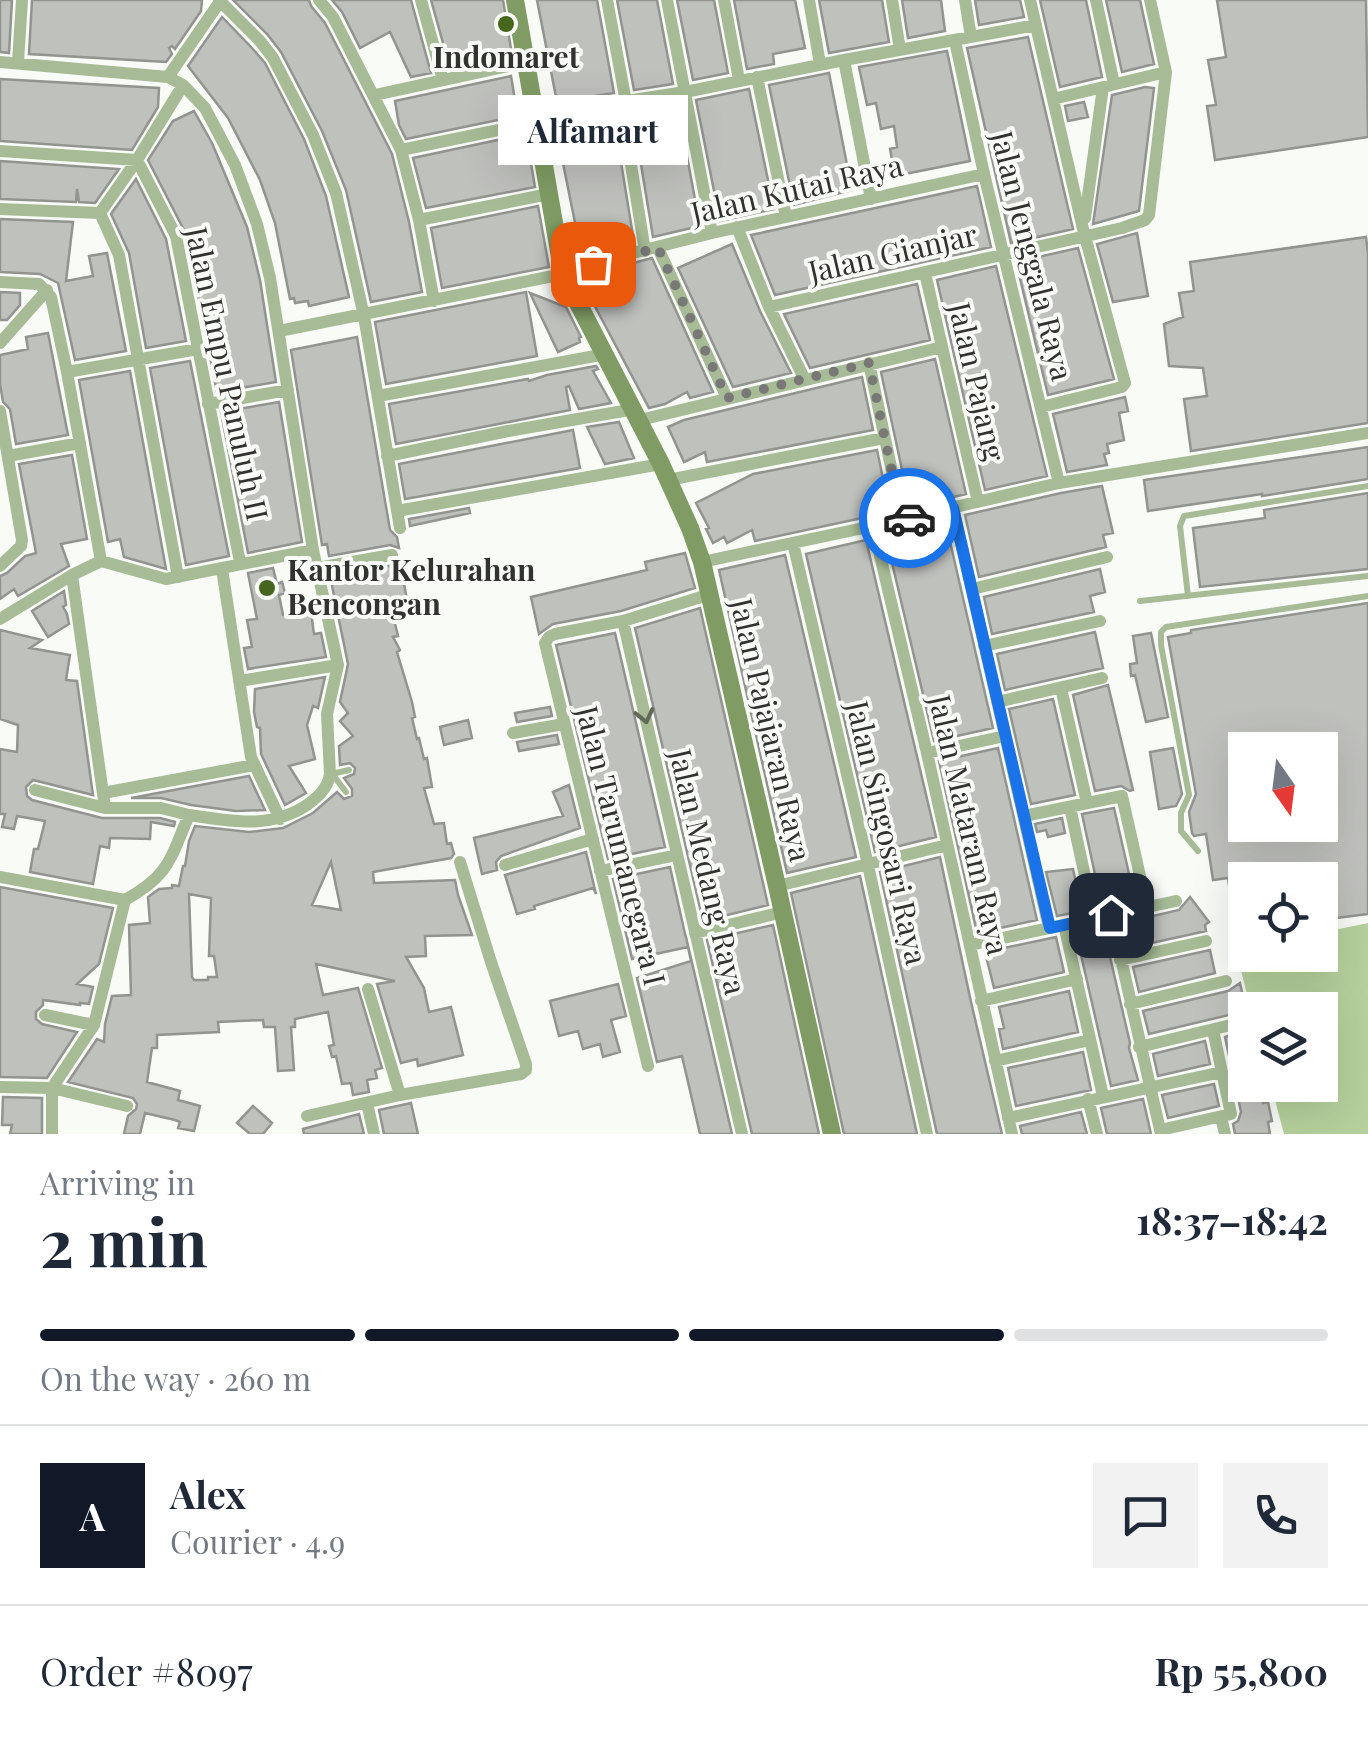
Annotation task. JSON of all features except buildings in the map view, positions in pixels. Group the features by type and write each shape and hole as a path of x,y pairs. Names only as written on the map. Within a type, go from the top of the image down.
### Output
{"street":[{"path":"18,62 22,0"},
{"path":"168,78 220,0 272,58 313,135 336,193 364,316 400,528"},
{"path":"319,0 334,17 401,150 434,301"},
{"path":"421,0 443,80"},
{"name":"Jalan Pajajaran Raya","path":"515,0 563,274 665,472 702,562 832,1134"},
{"path":"607,0 651,250 727,398"},
{"path":"667,0 712,232"},
{"path":"724,0 739,80"},
{"path":"809,0 820,64"},
{"path":"892,0 899,43"},
{"path":"965,0 971,37"},
{"path":"1030,0 1125,382 1122,387 1042,407"},
{"path":"1085,232 1108,86 1096,0"},
{"path":"1053,99 1166,72 1150,0"},
{"path":"401,150 537,118 844,60 899,43 955,41 1036,25"},
{"name":"Jalan Jenggala Raya","path":"955,41 1059,484"},
{"path":"844,60 871,199"},
{"path":"0,62 168,78 182,85 205,108 235,164 258,224 317,568 338,665 326,714 332,774 329,783 301,809 280,818 249,823 36,790"},
{"path":"375,95 526,62"},
{"name":"Jalan Gianjar","path":"769,307 1145,220 1150,214 1166,72"},
{"path":"758,77 786,217"},
{"path":"100,213 182,85"},
{"path":"0,151 137,160"},
{"name":"Jalan Empu Panuluh II","path":"137,160 176,236 240,562"},
{"name":"Jalan Kutai Raya","path":"279,331 563,274 712,232 984,174"},
{"path":"419,220 549,194"},
{"path":"0,208 100,213"},
{"path":"100,213 120,255 178,577"},
{"path":"737,227 769,307 805,380"},
{"name":"Jalan Pajang","path":"926,273 978,502"},
{"path":"0,282 39,284 51,297 100,561"},
{"path":"0,343 47,290"},
{"path":"387,456 508,431 637,415 727,398 942,347"},
{"path":"67,372 198,349"},
{"path":"378,396 606,354"},
{"path":"869,363 902,520"},
{"path":"208,404 288,390"},
{"path":"0,414 22,543 0,566"},
{"path":"702,562 1059,484 1368,434"},
{"path":"397,511 884,438"},
{"path":"8,456 80,443"},
{"path":"953,508 1024,816 1077,980 1103,1096"},
{"name":"Jalan Mataram Raya","path":"873,526 1012,1134"},
{"name":"Jalan Singosari Raya","path":"793,542 927,1134"},
{"path":"0,619 100,561 162,579 314,550"},
{"path":"317,568 392,555"},
{"path":"972,589 1107,557"},
{"path":"222,568 254,764 280,818"},
{"path":"72,575 104,801"},
{"path":"623,621 710,594"},
{"name":"Jalan Tarumanegara I","path":"623,621 556,634 548,638 546,647 648,1066"},
{"name":"Jalan Medang Raya","path":"623,621 742,1134"},
{"path":"984,646 1100,621"},
{"path":"239,681 338,665"},
{"path":"997,702 1102,678"},
{"path":"1061,688 1087,804"},
{"path":"513,733 564,724"},
{"path":"927,753 1005,736"},
{"path":"104,801 254,764"},
{"path":"1024,816 1122,796 1147,908"},
{"path":"1070,807 1094,918"},
{"path":"0,877 125,900 147,888 163,872 189,814"},
{"path":"505,865 593,839"},
{"path":"777,886 947,845"},
{"path":"600,871 677,854"},
{"path":"307,1116 366,1100 521,1074 526,1070 460,862"},
{"path":"52,1134 52,1088 94,1025 125,900"},
{"path":"970,945 1176,901"},
{"path":"695,933 783,912"},
{"path":"1111,915 1160,1132 1230,1114 1213,1030"},
{"path":"1120,960 1206,941"},
{"path":"981,1001 1077,980"},
{"path":"1130,1004 1226,981"},
{"path":"368,989 400,1095"},
{"path":"45,1015 94,1025"},
{"path":"1139,1047 1228,1026"},
{"path":"995,1062 1090,1040"},
{"path":"1008,1118 1222,1072"},
{"path":"0,1087 52,1088 126,1106"},
{"path":"1088,1099 1096,1134"},
{"path":"366,1100 374,1134"},
{"path":"1221,1117 1225,1134"}],"lane":[{"path":"1188,596 1180,526 1184,516 1368,486"},
{"path":"1140,601 1368,576"},
{"path":"1198,852 1181,831 1181,813 1189,795 1161,632 1166,627 1368,596"},
{"path":"346,792 332,774 350,770"}],"green space":[{"path":"1368,923 1368,1134 1284,1134 1276,1102 1338,1102 1338,992 1246,992 1241,972 1338,972 1338,929"}],"way so far":[{"path":"593,264 658,248 727,398 869,363 902,520 909,518"}],"place":[{"name":"Indomaret","path":"506,24"},
{"name":"Alfamart","path":"593,264"},
{"name":"Kantor Kelurahan Bencongan","path":"267,588"}],"route":[{"path":"909,518 953,508 1050,928 1111,915"}]}
